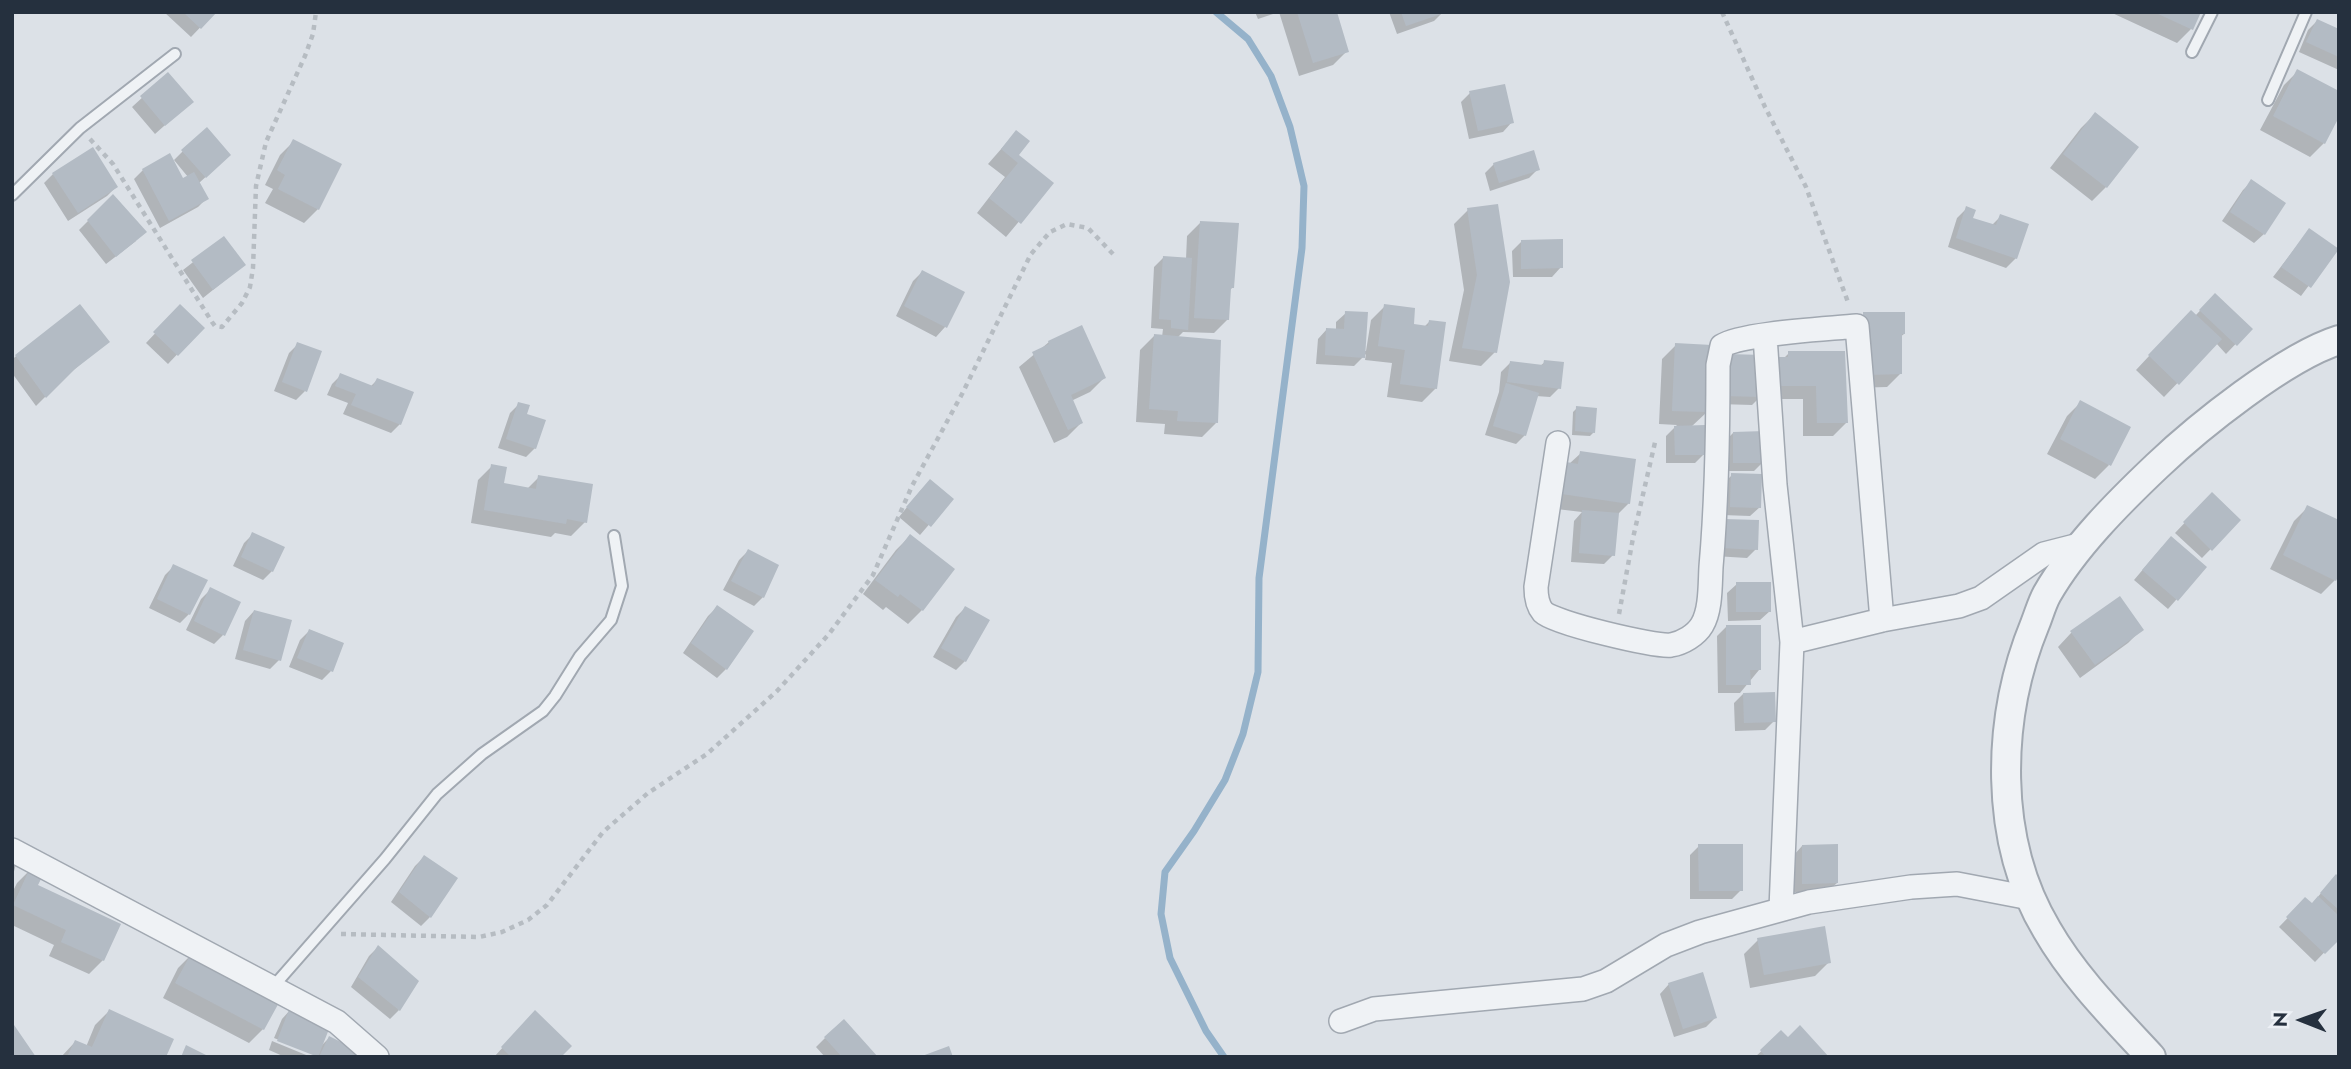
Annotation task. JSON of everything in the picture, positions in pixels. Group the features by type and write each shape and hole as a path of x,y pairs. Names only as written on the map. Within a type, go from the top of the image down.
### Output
{"street":[{"path":"1558,443 1536,587 1542,611 1551,618 1615,636 1668,645 1681,643 1704,622 1708,600 1718,490 1722,346 1729,342 1765,336 1857,326 1882,620"},
{"path":"1765,336 1775,485 1792,642 1781,909"},
{"path":"2151,1057 2090,991 2047,931 2022,880 2008,818 2007,760 2010,707 2022,654 2046,595 2083,544 2116,505 2180,444 2271,377 2339,340"},
{"path":"1792,642 1882,620 1959,606 1981,598 2044,554 2083,544"},
{"path":"12,850 337,1022 377,1057"},
{"path":"1341,1021 1374,1009 1583,989 1606,981 1666,946 1700,932 1781,909 1865,893 1956,884 2031,898"}],"lane":[{"path":"2192,52 2211,12"},
{"path":"2268,100 2306,12"},
{"path":"12,195 80,128 175,54"},
{"path":"272,988 385,859 437,794 482,754 543,711 580,656 611,620 622,586 614,536"}],"path":[{"path":"80,128 113,164 212,322 215,326 222,327 242,303 250,287 256,186 266,142 305,56 313,34 316,12"},
{"path":"1722,12 1765,107 1806,187 1857,326"},
{"path":"319,934 479,937 502,932 528,920 547,905 603,832 648,793 707,754 778,691 829,634 873,575 912,486 962,394 1031,254 1050,232 1067,224 1088,228 1113,254"},
{"path":"1615,636 1633,538 1656,438"}],"building":[{"path":"183,12 217,12 201,29"},
{"path":"1297,12 1337,12 1349,52 1313,63"},
{"path":"1401,12 1444,12 1444,13 1406,26"},
{"path":"2154,12 2201,12 2193,30"},
{"path":"2317,19 2339,29 2339,57 2306,42"},
{"path":"2297,69 2339,91 2339,117 2325,144 2273,116"},
{"path":"168,72 194,102 165,126 140,96"},
{"path":"1505,84 1514,123 1478,131 1469,91"},
{"path":"2095,112 2139,147 2107,188 2063,154"},
{"path":"207,127 231,155 206,178 181,150"},
{"path":"1016,130 1030,141 1019,155 1054,183 1021,224 989,198 1018,163 1001,149"},
{"path":"293,139 342,164 319,210 278,189 285,175 277,170"},
{"path":"93,147 118,187 78,213 52,173"},
{"path":"1534,150 1540,170 1499,183 1493,163"},
{"path":"170,153 183,178 194,172 209,199 169,221 142,169"},
{"path":"2251,179 2286,203 2265,235 2230,212"},
{"path":"113,194 147,232 116,257 87,220"},
{"path":"1498,204 1510,282 1497,353 1462,348 1477,275 1467,208"},
{"path":"1966,206 1976,210 1973,218 1996,225 2000,214 2029,224 2017,259 1956,238"},
{"path":"1200,221 1239,223 1229,320 1194,318"},
{"path":"2309,228 2339,249 2311,288 2281,267"},
{"path":"224,236 246,265 213,290 191,260"},
{"path":"1563,239 1563,268 1521,269 1521,240"},
{"path":"1163,256 1192,258 1188,330 1171,328 1171,320 1159,319"},
{"path":"922,270 965,292 947,328 904,306"},
{"path":"2215,293 2253,329 2237,346 2199,310"},
{"path":"80,304 110,342 75,369 46,398 15,355"},
{"path":"180,304 205,328 178,356 153,332"},
{"path":"1384,304 1415,308 1414,324 1428,326 1429,320 1446,322 1437,389 1400,384 1405,350 1378,346"},
{"path":"2191,310 2222,339 2179,385 2148,355"},
{"path":"1345,311 1368,312 1365,358 1325,355 1326,328 1344,329"},
{"path":"1863,312 1905,312 1902,374 1864,375"},
{"path":"1082,325 1106,378 1071,395 1083,423 1068,430 1032,352"},
{"path":"1154,334 1221,340 1218,423 1177,421 1178,411 1149,409"},
{"path":"297,342 322,351 307,392 282,382"},
{"path":"1675,343 1712,345 1709,412 1672,411"},
{"path":"1788,351 1845,351 1848,423 1817,423 1816,386 1774,386 1774,357 1788,357"},
{"path":"1727,354 1764,355 1763,397 1726,396"},
{"path":"1544,360 1564,362 1561,389 1507,382 1510,361 1543,365"},
{"path":"340,373 373,386 377,378 414,392 401,425 351,405 356,394 335,386"},
{"path":"1506,383 1539,393 1526,436 1493,426"},
{"path":"2080,400 2131,427 2111,466 2060,439"},
{"path":"518,402 530,405 527,414 546,420 536,449 506,439"},
{"path":"1576,406 1597,408 1595,433 1575,431"},
{"path":"1705,425 1706,455 1675,455 1674,426"},
{"path":"1765,431 1765,463 1733,463 1733,432"},
{"path":"1580,451 1636,459 1630,504 1562,494 1566,462 1578,464"},
{"path":"491,464 507,467 504,483 536,489 538,475 593,484 587,523 567,519 566,524 484,510"},
{"path":"1731,473 1762,474 1761,508 1730,507"},
{"path":"930,479 954,499 931,527 906,507"},
{"path":"2212,492 2241,520 2212,551 2183,522"},
{"path":"2307,505 2339,520 2339,575 2336,581 2283,555"},
{"path":"1582,510 1619,513 1615,556 1579,553"},
{"path":"1724,519 1759,520 1758,550 1723,548"},
{"path":"252,532 285,547 273,572 241,557"},
{"path":"910,534 955,569 923,611 875,580"},
{"path":"2171,536 2207,567 2178,601 2142,570"},
{"path":"748,549 779,565 764,598 731,581"},
{"path":"173,564 208,580 190,615 157,599"},
{"path":"1736,582 1771,582 1771,612 1736,612"},
{"path":"210,587 241,602 225,636 194,621"},
{"path":"2120,596 2144,630 2095,665 2070,631"},
{"path":"717,605 754,631 727,670 691,643"},
{"path":"965,606 990,620 966,662 941,648"},
{"path":"254,610 292,620 281,661 243,650"},
{"path":"1726,625 1761,625 1761,670 1750,670 1751,685 1726,685"},
{"path":"309,629 344,643 333,672 297,658"},
{"path":"1775,692 1776,722 1744,723 1743,693"},
{"path":"1698,844 1743,844 1743,891 1699,891"},
{"path":"1838,844 1838,883 1802,884 1802,845"},
{"path":"424,855 458,878 431,918 399,892"},
{"path":"31,866 44,873 38,885 121,924 104,961 61,942 66,930 13,905"},
{"path":"2336,874 2339,877 2339,910 2320,893"},
{"path":"2318,896 2339,916 2339,940 2325,954 2286,917 2305,897 2312,903"},
{"path":"1825,926 1831,963 1764,975 1757,938"},
{"path":"378,945 419,981 400,1011 358,977"},
{"path":"192,952 281,999 264,1030 175,983"},
{"path":"1703,972 1717,1018 1683,1029 1668,983"},
{"path":"290,1007 331,1024 318,1057 277,1041"},
{"path":"109,1009 174,1039 166,1057 67,1057 75,1040 92,1047"},
{"path":"535,1010 572,1046 561,1057 511,1057 501,1047"},
{"path":"844,1019 878,1057 842,1057 824,1037"},
{"path":"12,1022 36,1057 12,1057"},
{"path":"1800,1025 1829,1057 1766,1057 1760,1050 1781,1030 1788,1037"},
{"path":"329,1036 359,1051 357,1057 319,1057"},
{"path":"186,1045 210,1057 181,1057"},
{"path":"949,1046 953,1057 922,1057 922,1056"}],"waterway":[{"path":"1216,12 1248,39 1271,76 1290,127 1304,186 1302,248 1259,578 1258,672 1243,734 1225,780 1165,872 1161,914 1170,958 1206,1031 1224,1057"}]}
